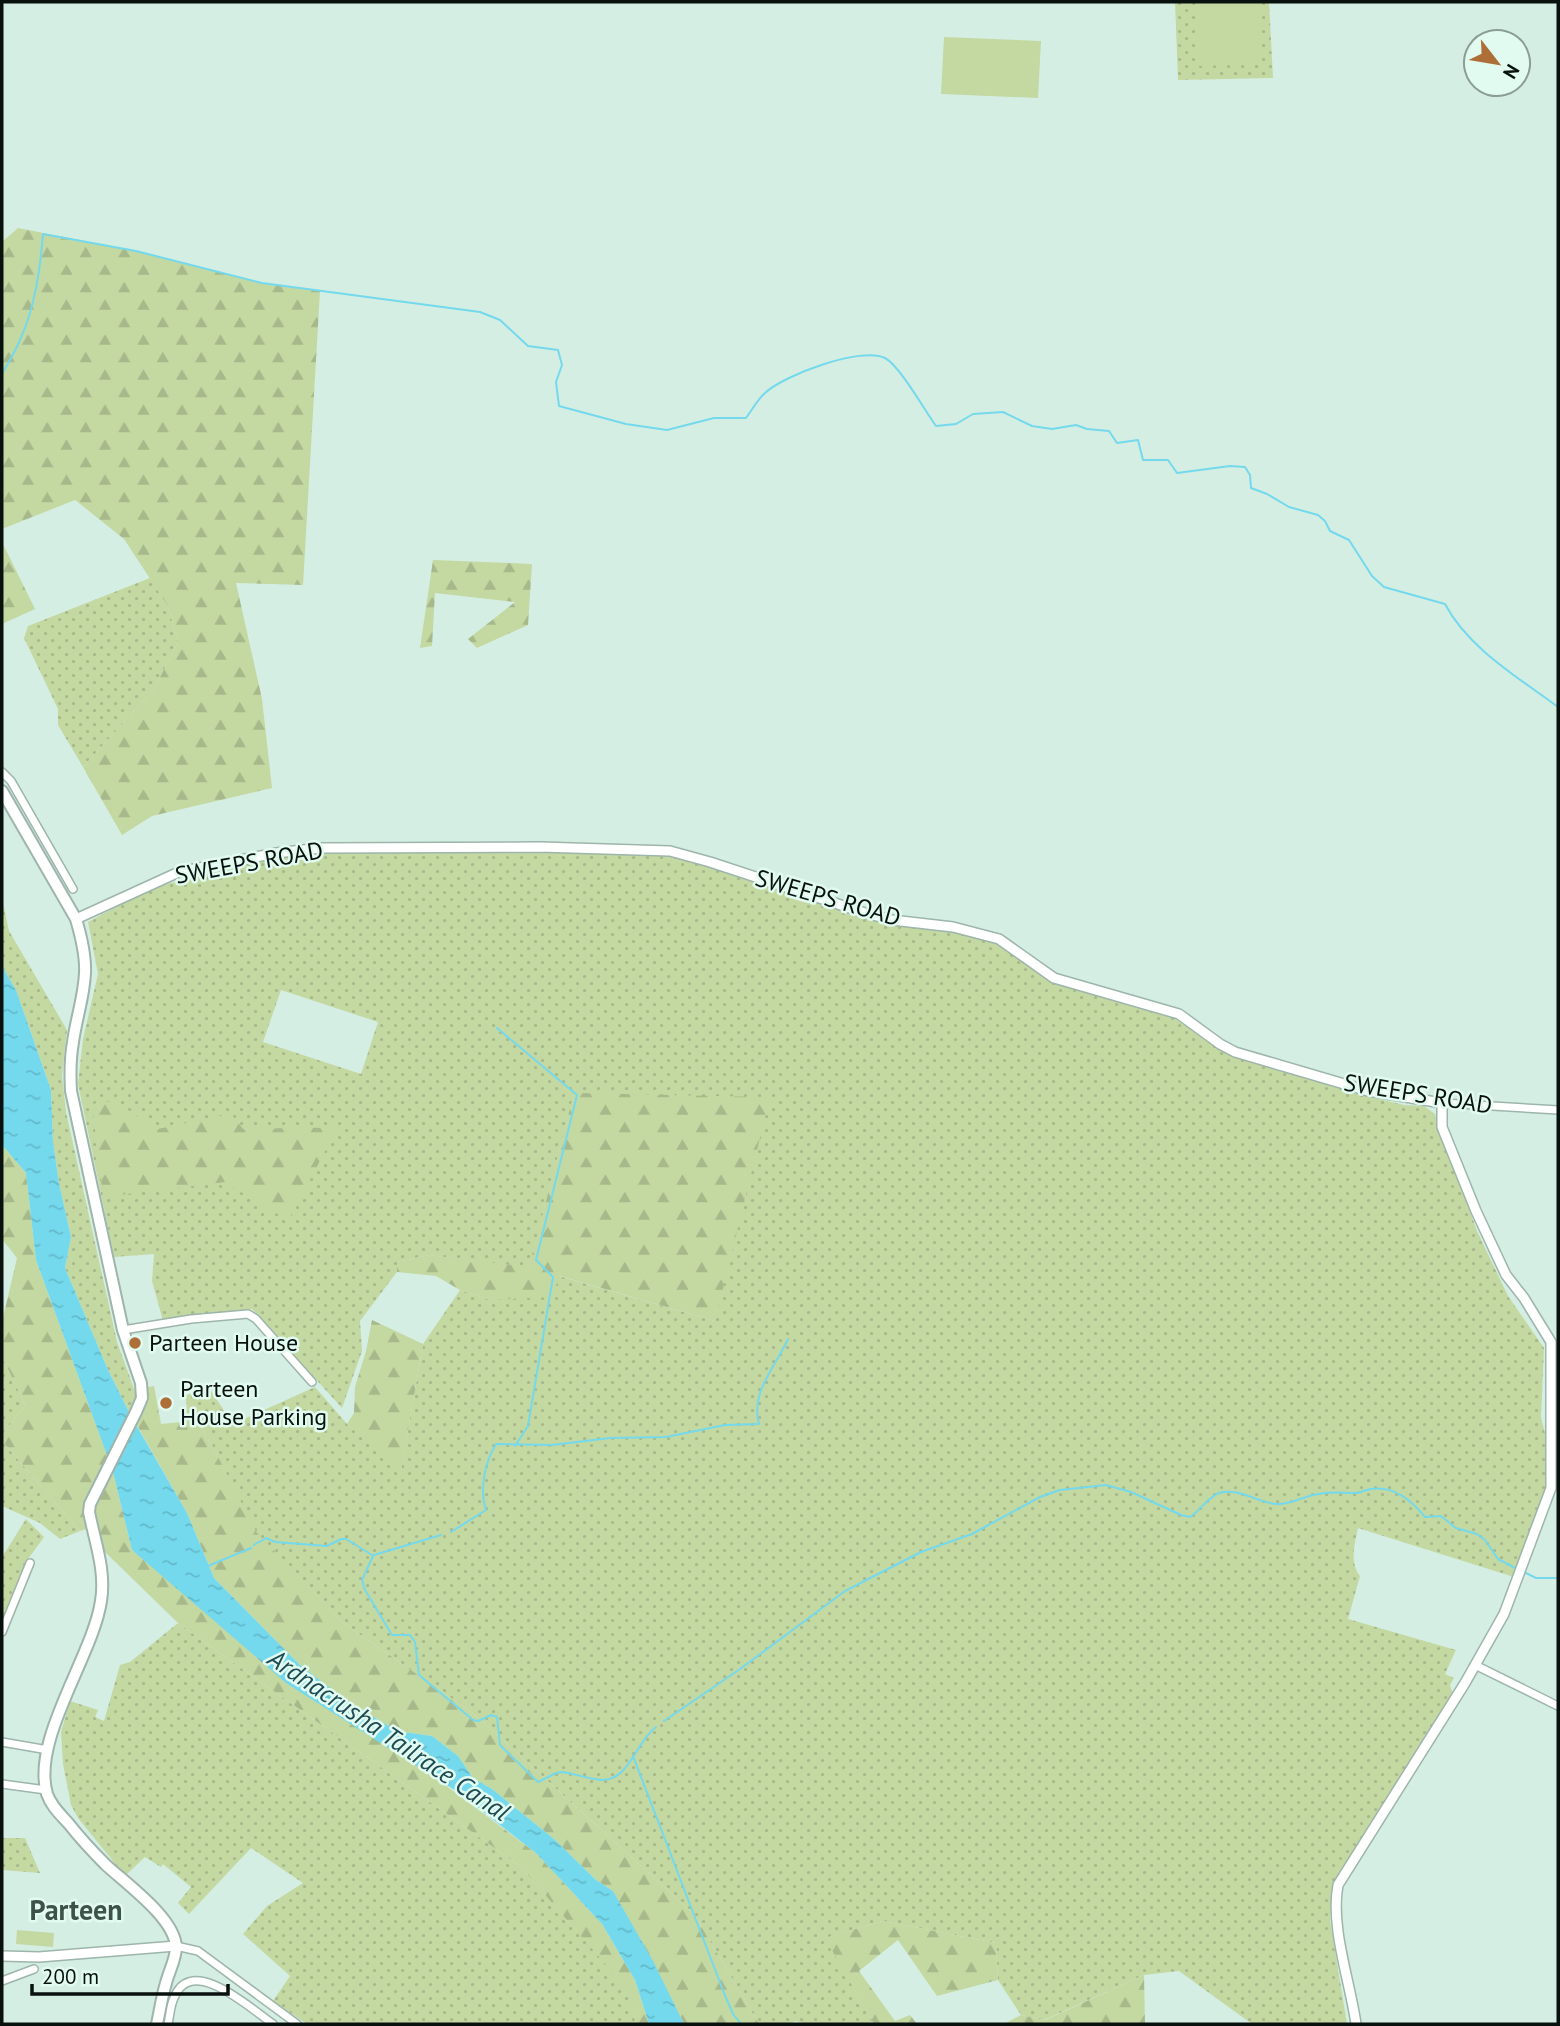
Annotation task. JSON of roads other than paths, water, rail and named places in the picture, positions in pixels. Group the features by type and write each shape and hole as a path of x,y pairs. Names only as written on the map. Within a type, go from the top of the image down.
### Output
{"main road":[{"path":"2,791 76,919 82,941 85,972 71,1054 71,1091 123,1330 141,1383 142,1398 93,1495 89,1512 101,1567 101,1600 96,1622 67,1690 48,1750 45,1776 47,1791 55,1808 83,1841 173,1932 176,1946 157,2024"}],"street":[{"path":"2,772 11,781 73,889"},
{"name":"SWEEPS ROAD","path":"76,919 179,872 299,850 540,846 670,851 865,913 892,920 954,928 999,939 1054,978 1179,1014 1235,1052 1368,1091 1442,1103 1558,1110"},
{"path":"1356,2024 1337,1924 1338,1885 1504,1614 1552,1488 1550,1342 1524,1298 1506,1275 1464,1184 1443,1127 1442,1103"},
{"path":"123,1330 191,1319 248,1314 256,1319 312,1382"},
{"path":"2,1632 30,1563"},
{"path":"1475,1665 1558,1706"},
{"path":"2,1742 48,1750"},
{"path":"2,1784 47,1791"},
{"path":"2,1956 39,1957 176,1946 198,1951 297,2024"},
{"path":"2,1981 34,1969"},
{"path":"168,2024 174,1996 189,1981 200,1979 215,1984 273,2024"}],"water":[{"name":"Ardnacrusha Tailrace Canal","path":"2,966 16,990 51,1090 53,1142 71,1237 65,1268 108,1370 131,1416 187,1513 214,1578 300,1665 346,1700 397,1731 432,1736 458,1756 473,1778 492,1789 554,1839 596,1880 613,1891 653,1961 684,2024 649,2024 635,1980 602,1924 536,1853 456,1791 286,1683 132,1550 113,1472 36,1260 26,1173 2,1145"}],"waterway":[{"path":"2,374 30,315 43,234 136,251 262,283 480,312 500,320 528,346 558,350 562,365 556,382 559,406 626,424 667,430 714,418 746,418 765,393 789,378 842,359 874,355 885,358 898,370 936,426 956,424 973,414 1003,412 1032,426 1052,429 1076,425 1109,431 1117,443 1138,440 1143,460 1168,460 1177,473 1230,466 1245,467 1250,475 1251,488 1289,507 1318,515 1330,531 1349,540 1372,576 1384,587 1445,604 1467,635 1481,648 1558,707"},
{"path":"497,1028 577,1095 536,1260 553,1277 528,1426 515,1446"},
{"path":"451,1532 486,1510 484,1476 496,1444 552,1445 610,1438 666,1437 725,1425 759,1424 757,1412 761,1390 788,1339"},
{"path":"664,1721 740,1669 845,1591 921,1552 972,1534 1040,1497 1060,1490 1106,1485 1131,1492 1190,1517 1211,1497 1226,1492 1281,1504 1325,1493 1387,1490 1407,1499 1425,1517 1441,1516 1456,1528 1477,1534 1485,1540 1498,1559 1515,1568"},
{"path":"374,1555 441,1535"},
{"path":"254,1545 266,1538 275,1542 327,1546 346,1539 372,1555"},
{"path":"208,1566 251,1548"},
{"path":"373,1556 362,1580 365,1590 392,1635 410,1635 415,1642 419,1675 473,1720 478,1721 491,1715 497,1717 500,1745 538,1782 563,1772 602,1780 612,1778 626,1767 656,1727"},
{"path":"1526,1573 1536,1578 1558,1578"},
{"path":"633,1756 724,1993 733,2014 741,2024"}],"place":[{"name":"Parteen House","path":"135,1343"},
{"name":"Parteen House Parking","path":"166,1403"}],"district":[{"name":"Parteen","path":"76,1910"}]}
